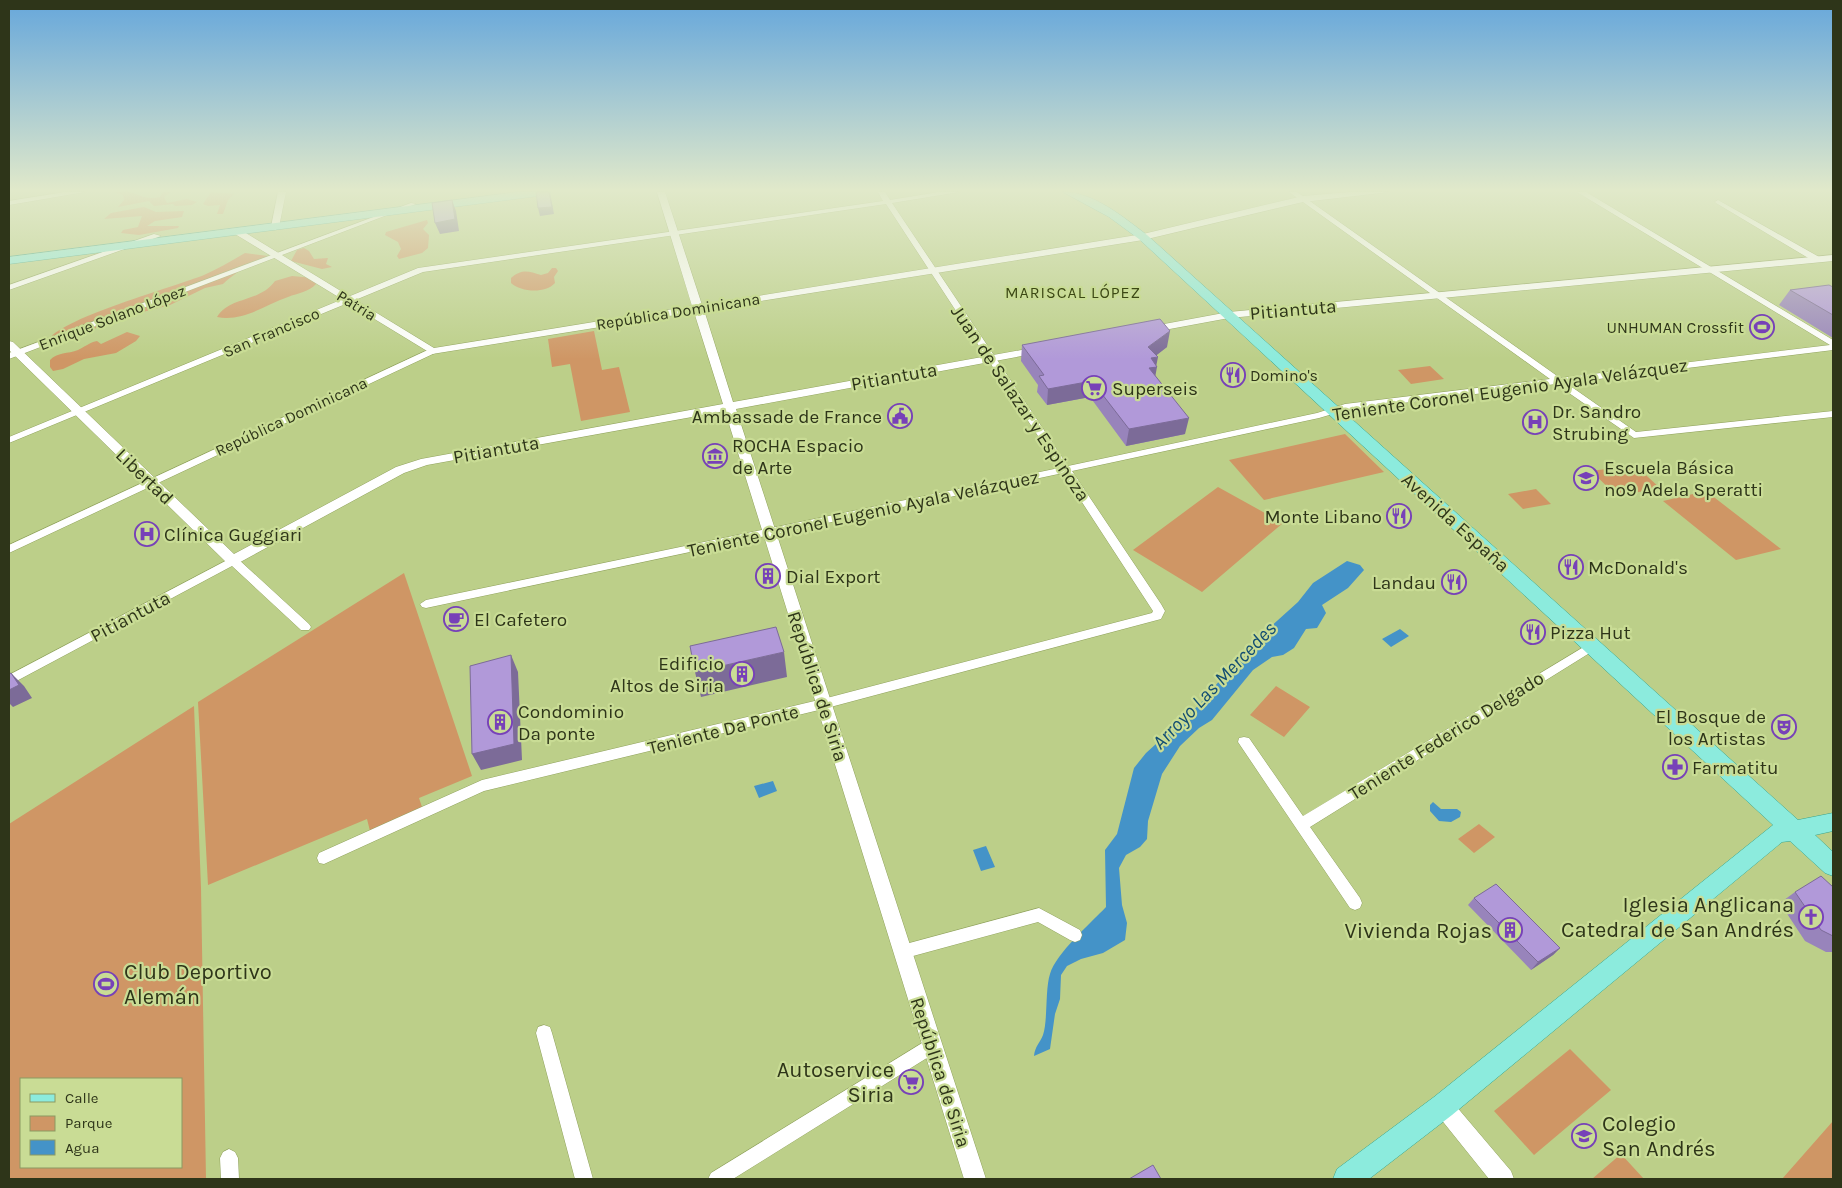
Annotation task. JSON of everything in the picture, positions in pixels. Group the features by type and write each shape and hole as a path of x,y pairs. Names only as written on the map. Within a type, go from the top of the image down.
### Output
{"main road":[{"path":"9,255 68,247"},
{"path":"9,261 115,247"},
{"name":"Avenida España","path":"1155,247 1833,866"},
{"path":"1347,1179 1442,1106 1776,834 1792,829 1833,822"}],"street":[{"path":"9,288 127,247"},
{"name":"Patria","path":"263,247 432,352"},
{"name":"Enrique Solano López","path":"12,351 299,247"},
{"name":"San Francisco","path":"9,440 430,267 566,247"},
{"name":"República de Siria","path":"679,247 975,1179"},
{"name":"Juan de Salazar y Espinoza","path":"918,247 1157,607 1158,614"},
{"name":"República Dominicana","path":"9,549 432,352 698,307 1079,247"},
{"path":"1371,247 1634,435 1833,414"},
{"path":"1672,247 1833,343"},
{"path":"1796,247 1818,260"},
{"name":"Pitiantuta","path":"1138,331 1229,315 1833,258"},
{"name":"Teniente Coronel Eugenio Ayala Velázquez","path":"426,604 1066,470 1345,407 1833,347"},
{"name":"Pitiantuta","path":"9,680 408,467 425,462 1050,348"},
{"name":"Libertad","path":"12,351 79,411 233,561 305,627"},
{"name":"Teniente Da Ponte","path":"324,858 482,786 824,704 1154,618 1158,614"},
{"name":"Teniente Federico Delgado","path":"1301,825 1592,646"},
{"path":"1244,742 1355,903"},
{"path":"902,952 1039,915 1074,935"},
{"path":"544,1033 584,1179"},
{"path":"717,1179 932,1045"},
{"path":"1442,1106 1503,1179"},
{"path":"229,1158 230,1179"}],"green space":[{"path":"400,247 428,247 422,253 399,259 397,256"},
{"path":"304,248 309,251 314,259 328,258 326,264 332,267 322,269 291,261 297,250"},
{"path":"245,253 268,256 244,268 223,284 205,288 170,305 139,313 135,316 61,339 49,339 59,330 76,321 121,303 204,275"},
{"path":"552,268 556,268 558,271 554,277 555,283 551,287 527,290 511,283 511,278 519,273 529,272 541,275 548,273"},
{"path":"292,276 314,278 316,284 307,291 279,300 245,315 227,318 217,317 229,306 261,293 275,281"},
{"path":"594,331 602,370 619,367 630,412 581,421 570,364 552,367 548,339"},
{"path":"127,332 140,336 136,341 116,353 84,359 63,369 53,371 50,367 50,360 59,354 78,350 97,341 101,344"},
{"path":"1430,366 1444,379 1411,384 1398,370"},
{"path":"1345,434 1384,472 1264,500 1229,460"},
{"path":"1635,465 1661,489 1616,495 1591,471"},
{"path":"1218,487 1283,523 1202,592 1133,550"},
{"path":"1536,489 1551,504 1523,509 1508,494"},
{"path":"1706,491 1781,549 1736,560 1663,501"},
{"path":"404,573 472,776 419,798 422,807 370,831 367,819 208,885 198,702"},
{"path":"1276,686 1310,707 1284,737 1250,715"},
{"name":"Club Deportivo Alemán","path":"194,706 201,888 206,1179 9,1179 9,824"},
{"path":"1479,824 1495,837 1474,853 1458,839"},
{"path":"1570,1049 1611,1090 1534,1155 1494,1111"},
{"path":"1833,1121 1833,1179 1782,1179"},
{"path":"1621,1154 1644,1179 1592,1179"}],"water":[{"path":"1347,561 1360,565 1364,570 1348,588 1322,605 1326,613 1317,628 1306,629 1294,648 1283,655 1272,657 1253,670 1212,720 1199,728 1180,746 1162,774 1148,821 1147,839 1140,847 1126,855 1119,868 1122,905 1127,923 1125,940 1103,953 1081,959 1067,966 1061,975 1060,999 1055,1014 1050,1049 1034,1056 1045,1029 1050,974 1066,948 1106,907 1105,850 1117,834 1134,768 1146,753 1199,705 1249,646 1298,602 1313,583"},
{"path":"1400,629 1409,636 1391,647 1382,639"},
{"path":"773,781 777,791 759,798 754,786"},
{"path":"1433,802 1441,809 1457,809 1461,812 1460,817 1451,822 1439,821 1430,811 1430,805"},
{"path":"986,846 995,867 981,871 973,850"}],"building":[{"path":"1829,285 1833,287 1833,315 1790,290"},
{"name":"Superseis","path":"1160,319 1170,331 1148,347 1158,357 1151,358 1157,367 1149,368 1189,418 1129,429 1092,381 1048,389 1039,376 1044,375 1022,345"},
{"path":"776,627 784,652 695,672 690,646"},
{"name":"Condominio Da ponte","path":"511,655 514,744 472,754 470,666"},
{"path":"11,673 19,685 9,690 9,674"},
{"path":"1821,876 1833,887 1833,936 1821,930 1795,892"},
{"path":"1496,884 1560,948 1538,962 1474,898"},
{"path":"1153,1165 1161,1179 1129,1179"}],"place":[{"name":"UNHUMAN Crossfit","path":"1762,327"},
{"name":"Domino's","path":"1233,375"},
{"name":"Superseis","path":"1094,388"},
{"name":"Ambassade de France","path":"900,416"},
{"name":"Dr. Sandro Strubing","path":"1535,422"},
{"name":"ROCHA Espacio de Arte","path":"715,456"},
{"name":"Escuela Básica nº9 Adela Speratti","path":"1586,478"},
{"name":"Monte Libano","path":"1399,516"},
{"name":"Clínica Guggiari","path":"147,534"},
{"name":"McDonald's","path":"1571,567"},
{"name":"Dial Export","path":"768,576"},
{"name":"Landau","path":"1454,582"},
{"name":"El Cafetero","path":"456,619"},
{"name":"Pizza Hut","path":"1533,632"},
{"name":"Edificio Altos de Siria","path":"742,674"},
{"name":"Condominio Da ponte","path":"500,722"},
{"name":"El Bosque de los Artistas","path":"1784,727"},
{"name":"Farmatitu","path":"1675,767"},
{"name":"Iglesia Anglicana Catedral de San Andrés","path":"1811,917"},
{"name":"Vivienda Rojas","path":"1510,930"},
{"name":"Club Deportivo Alemán","path":"106,984"},
{"name":"Autoservice Siria","path":"911,1082"},
{"name":"Colegio San Andrés","path":"1584,1136"}],"district":[{"name":"MARISCAL LÓPEZ","path":"1073,292"}],"water label":[{"name":"Arroyo Las Mercedes","path":"1214,685"}]}
